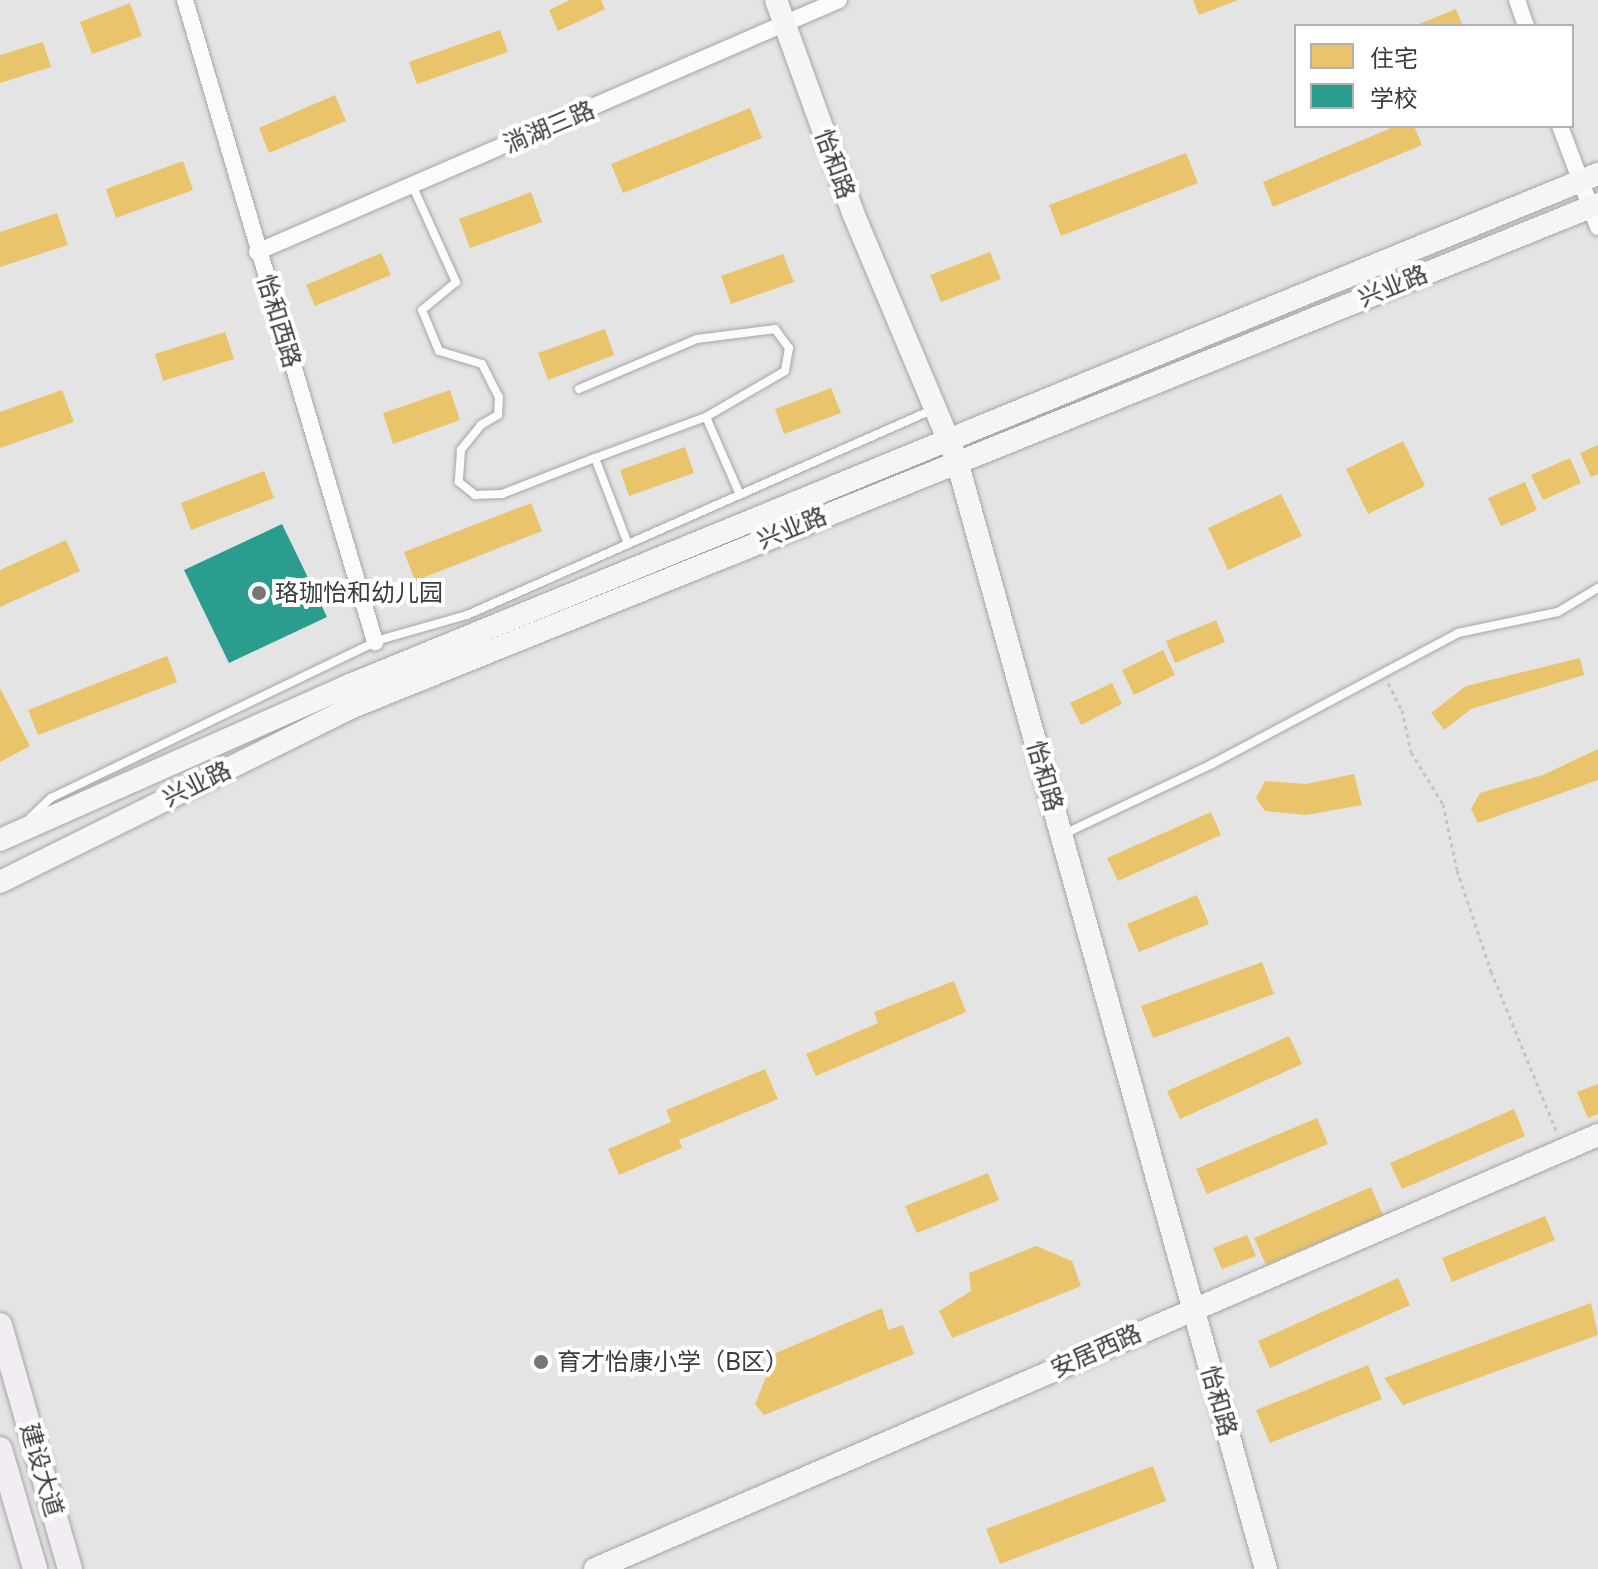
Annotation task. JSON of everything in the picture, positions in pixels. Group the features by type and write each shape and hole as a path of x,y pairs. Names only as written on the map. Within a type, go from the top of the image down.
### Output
{"main road":[{"name":"怡和路","path":"776,0 853,213 953,452 1266,1569"},
{"name":"兴业路","path":"0,882 350,708 1589,178"},
{"name":"兴业路","path":"8,836 345,687 953,452 1595,213"},
{"name":"安居西路","path":"595,1569 1598,1135"},
{"name":"建设大道","path":"0,1325 70,1569"},
{"name":"建设大道","path":"0,1449 35,1569"}],"street":[{"name":"怡和西路","path":"185,0 257,252 375,642"},
{"name":"淌湖三路","path":"257,252 839,0"},
{"path":"1517,0 1525,24"},
{"path":"1561,128 1589,178 1595,213"}],"lane":[{"path":"412,184 456,282 422,310 439,351 482,364 499,397 498,415 481,425 461,450 459,482 475,495 502,494 706,417 785,371 789,348 775,329 749,328 697,339 579,389"},
{"path":"8,836 51,798 375,642 467,615 935,409"},
{"path":"706,417 740,495"},
{"path":"595,458 628,544"},
{"path":"1061,835 1212,764 1458,633 1558,612 1598,588"}],"path":[{"path":"1383,672 1402,710 1411,752 1443,804 1457,870 1491,971 1563,1149"}],"building: 住宅":[{"path":"570,0 601,0 605,9 558,31 549,10"},
{"path":"1193,0 1238,0 1199,15"},
{"path":"130,3 142,36 92,54 80,22"},
{"path":"1456,9 1462,24 1419,24"},
{"path":"500,30 508,52 417,84 409,62"},
{"path":"43,42 51,67 0,83 0,55"},
{"path":"335,95 346,121 269,153 259,128"},
{"path":"750,108 762,138 623,193 611,164"},
{"path":"1391,128 1415,128 1422,145 1273,207 1263,182"},
{"path":"1186,153 1198,183 1061,236 1049,205"},
{"path":"183,161 193,190 116,218 106,189"},
{"path":"531,192 542,222 470,248 459,219"},
{"path":"57,213 68,245 0,267 0,232"},
{"path":"990,252 1001,279 941,302 930,275"},
{"path":"381,253 391,275 315,306 306,285"},
{"path":"783,254 794,282 731,304 721,276"},
{"path":"605,329 614,355 548,380 538,353"},
{"path":"225,332 234,359 163,381 155,354"},
{"path":"831,388 841,413 784,434 775,409"},
{"path":"62,390 74,422 0,448 0,412"},
{"path":"450,390 460,420 393,444 383,413"},
{"path":"1403,441 1425,486 1368,514 1346,469"},
{"path":"1598,445 1598,474 1591,477 1580,453"},
{"path":"685,447 694,473 629,496 620,470"},
{"path":"1570,458 1581,483 1543,500 1531,475"},
{"path":"264,471 274,498 191,530 181,503"},
{"path":"1525,482 1537,510 1501,526 1488,498"},
{"path":"1281,494 1302,536 1228,570 1208,528"},
{"path":"531,503 542,531 415,581 404,552"},
{"path":"66,540 80,571 0,607 0,570"},
{"path":"1216,620 1225,642 1175,663 1166,641"},
{"path":"1163,650 1175,675 1134,695 1122,670"},
{"path":"167,656 177,682 38,735 28,710"},
{"path":"1580,658 1584,675 1471,709 1444,730 1431,713 1466,686"},
{"path":"1112,683 1122,704 1081,725 1070,703"},
{"path":"0,688 30,746 0,762"},
{"path":"1598,749 1598,780 1478,823 1471,809 1480,793 1543,775"},
{"path":"1354,774 1362,805 1306,815 1265,811 1256,798 1265,781 1306,784"},
{"path":"1211,812 1221,835 1118,881 1107,858"},
{"path":"1197,895 1209,924 1139,952 1127,924"},
{"path":"1262,962 1274,994 1153,1038 1141,1006"},
{"path":"954,981 966,1012 816,1076 806,1054 878,1023 874,1012"},
{"path":"1289,1036 1302,1064 1180,1119 1167,1091"},
{"path":"765,1069 778,1099 679,1140 682,1148 619,1175 608,1149 671,1122 666,1110"},
{"path":"1598,1084 1598,1114 1588,1118 1577,1092"},
{"path":"1514,1109 1525,1136 1402,1189 1390,1163"},
{"path":"1317,1118 1328,1144 1207,1194 1196,1169"},
{"path":"988,1173 999,1200 917,1233 905,1206"},
{"path":"1371,1187 1383,1215 1266,1265 1254,1238"},
{"path":"1545,1216 1555,1240 1452,1282 1442,1258"},
{"path":"1247,1235 1256,1256 1222,1269 1213,1248"},
{"path":"1036,1246 1072,1261 1081,1286 952,1338 939,1311 971,1291 969,1273"},
{"path":"1398,1278 1410,1305 1270,1368 1258,1341"},
{"path":"1591,1303 1598,1335 1403,1405 1384,1378"},
{"path":"882,1308 888,1330 903,1325 914,1354 764,1415 755,1404 776,1353"},
{"path":"1368,1365 1382,1399 1270,1443 1256,1410"},
{"path":"1153,1466 1166,1501 1000,1564 986,1529"}],"building: 学校":[{"path":"282,524 327,617 229,663 184,570"}],"place":[{"name":"珞珈怡和幼儿园","path":"259,593"},
{"name":"育才怡康小学（B区）","path":"541,1362"}]}
